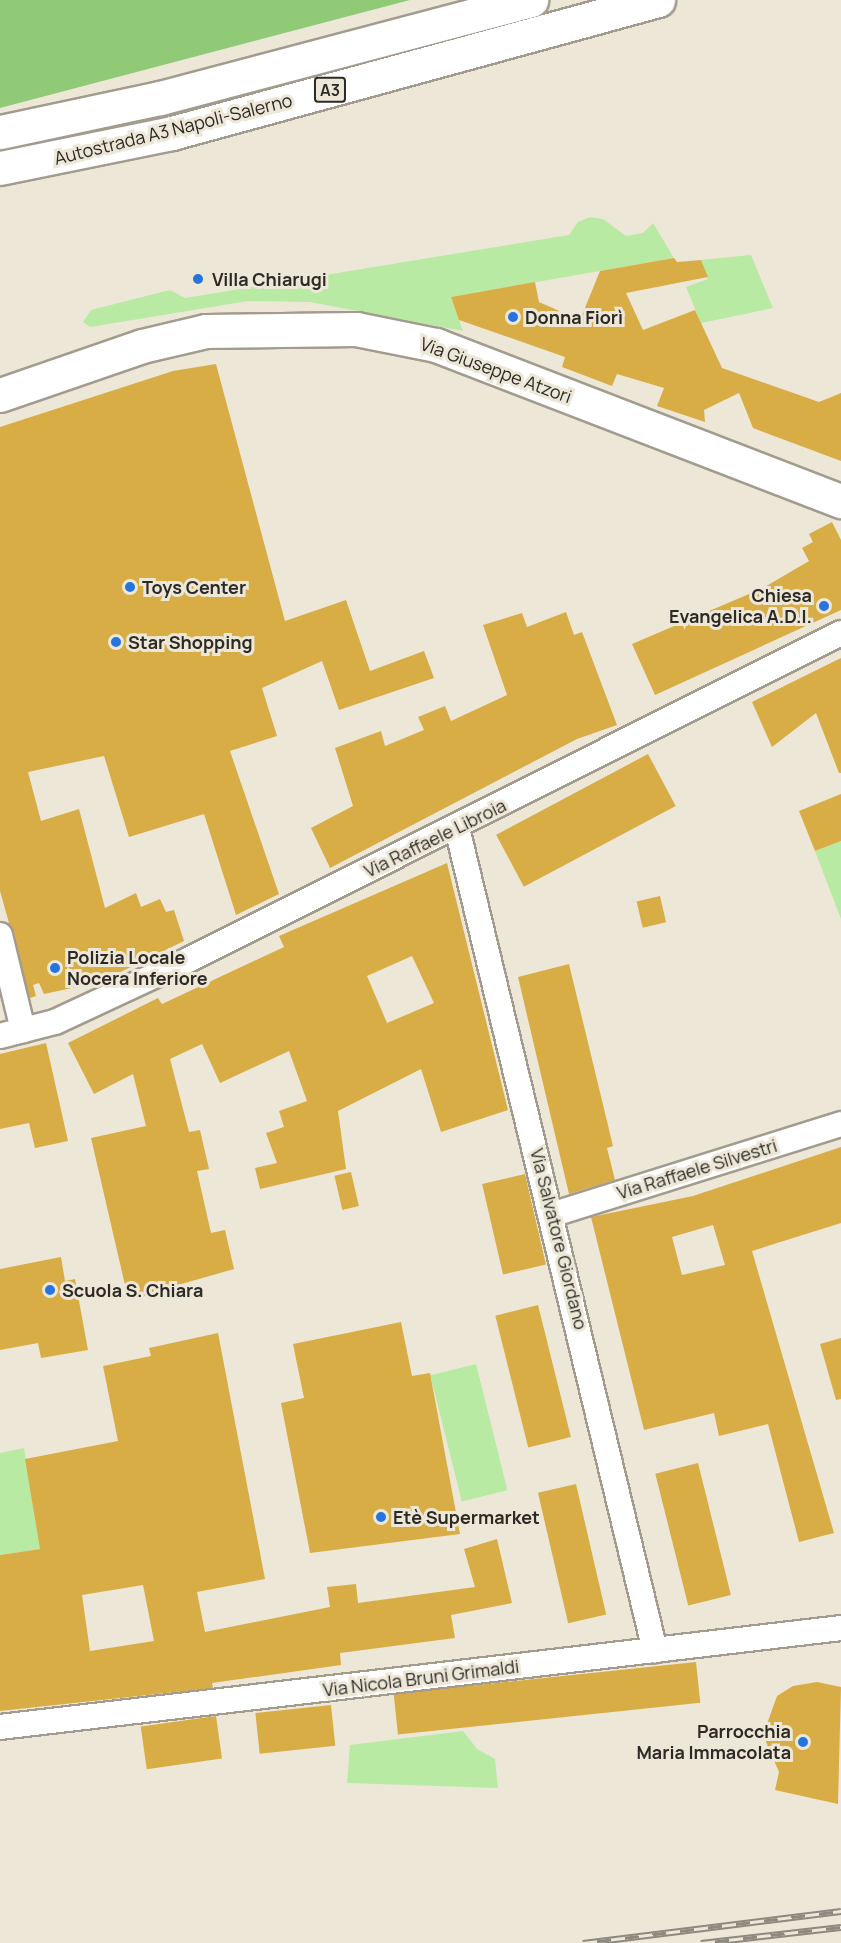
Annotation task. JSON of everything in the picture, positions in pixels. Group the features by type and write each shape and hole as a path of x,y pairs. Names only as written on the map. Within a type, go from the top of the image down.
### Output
{"main road":[{"name":"Autostrada A3 Napoli-Salerno","path":"0,132 150,100 531,0"},
{"name":"Autostrada A3 Napoli-Salerno","path":"0,168 172,133 658,0"},
{"name":"Via Giuseppe Atzori","path":"0,395 142,346 206,331 356,329 436,345 841,501"}],"street":[{"name":"Via Raffaele Libroia","path":"11,1033 55,1022 457,828 841,633"},
{"name":"Via Salvatore Giordano","path":"457,828 554,1214 655,1651"},
{"path":"0,935 11,1033"},
{"name":"Via Raffaele Silvestri","path":"554,1214 841,1124"},
{"name":"Via Nicola Bruni Grimaldi","path":"0,1727 841,1628"}],"green space":[{"path":"0,0 410,0 0,108"},
{"path":"590,217 603,219 626,236 643,233 653,223 674,258 451,297 463,331 310,302 248,301 90,327 83,322 91,310 170,290 185,298 569,235 578,222"},
{"path":"751,255 773,308 701,323 686,287 708,279 701,260"},
{"path":"841,841 841,919 815,851"},
{"path":"476,1364 507,1490 462,1502 430,1375"},
{"path":"24,1448 40,1549 0,1555 0,1453"},
{"path":"463,1731 477,1749 495,1759 498,1788 347,1783 350,1745"}],"building":[{"path":"674,258 677,262 701,260 708,277 626,293 643,330 695,310 722,368 819,402 841,393 841,461 753,428 739,393 704,410 705,422 657,406 664,388 617,374 612,386 562,367 565,357 459,320 451,297 535,282 539,302 580,320 600,271"},
{"path":"216,364 285,621 346,600 370,671 424,651 434,678 339,710 322,661 262,688 277,736 230,751 279,894 236,915 204,814 129,837 104,756 28,772 41,821 79,809 105,908 136,893 141,907 160,899 166,912 174,910 184,941 100,982 44,994 39,983 33,985 36,996 30,998 0,891 0,427 173,371"},
{"path":"832,522 841,540 841,610 655,695 632,644 763,588 809,561 802,548 813,542 809,534"},
{"path":"566,612 574,635 582,632 617,725 577,739 330,868 311,828 353,806 335,748 381,731 385,746 424,730 418,717 445,706 451,721 507,695 483,625 522,613 527,627"},
{"path":"841,658 841,773 839,773 816,713 772,747 752,702"},
{"path":"648,754 676,806 524,887 496,835"},
{"path":"841,794 841,841 815,851 799,811"},
{"path":"447,863 508,1110 441,1132 421,1069 338,1111 346,1169 260,1189 255,1168 277,1163 266,1133 284,1127 279,1111 307,1101 289,1051 220,1083 202,1044 170,1059 189,1132 200,1130 209,1169 197,1171 211,1233 225,1230 234,1269 171,1287 173,1293 128,1298 91,1138 146,1126 133,1074 94,1094 68,1043 158,998 162,1004 284,947 279,936","holes":["412,956 434,1003 387,1023 367,976"]},
{"path":"660,896 666,922 643,928 637,901"},
{"path":"569,964 613,1146 607,1148 615,1180 569,1194 518,977"},
{"path":"46,1043 68,1141 35,1148 29,1123 0,1129 0,1054"},
{"path":"841,1147 841,1223 752,1251 834,1533 799,1542 768,1424 719,1436 714,1413 644,1430 591,1217 693,1196","holes":["713,1225 725,1265 682,1275 672,1237"]},
{"path":"351,1172 359,1206 342,1210 334,1176"},
{"path":"525,1174 546,1265 503,1275 482,1184"},
{"path":"61,1257 65,1281 75,1279 88,1350 41,1358 38,1343 0,1350 0,1269"},
{"path":"538,1305 571,1437 528,1448 495,1316"},
{"path":"401,1322 412,1376 430,1373 460,1534 310,1553 281,1403 304,1398 293,1344"},
{"path":"218,1333 265,1579 197,1592 205,1632 330,1607 327,1587 356,1584 358,1603 475,1587 464,1549 497,1539 512,1603 451,1615 455,1638 340,1653 341,1665 212,1683 213,1688 0,1711 0,1555 40,1549 25,1459 118,1441 103,1366 151,1356 149,1348","holes":["143,1585 154,1641 90,1651 82,1595"]},
{"path":"841,1338 841,1399 836,1400 820,1344"},
{"path":"698,1463 731,1595 688,1606 655,1474"},
{"path":"576,1484 606,1615 568,1623 538,1493"},
{"path":"696,1662 700,1703 398,1735 394,1694"},
{"name":"Parrocchia Maria Immacolata","path":"817,1682 841,1687 838,1804 775,1790 779,1772 763,1735 777,1696 793,1686"},
{"path":"331,1705 335,1746 260,1754 255,1713"},
{"path":"216,1716 222,1759 147,1769 141,1727"}],"railway":[{"path":"583,1943 841,1911"},
{"path":"701,1943 841,1927"}],"place":[{"name":"Villa Chiarugi","path":"198,279"},
{"name":"Donna Fiorì","path":"513,317"},
{"name":"Toys Center","path":"130,587"},
{"name":"Chiesa Evangelica A.D.I.","path":"824,606"},
{"name":"Star Shopping","path":"116,642"},
{"name":"Polizia Locale Nocera Inferiore","path":"55,968"},
{"name":"Scuola S. Chiara","path":"50,1290"},
{"name":"Etè Supermarket","path":"381,1517"},
{"name":"Parrocchia Maria Immacolata","path":"803,1742"}]}
